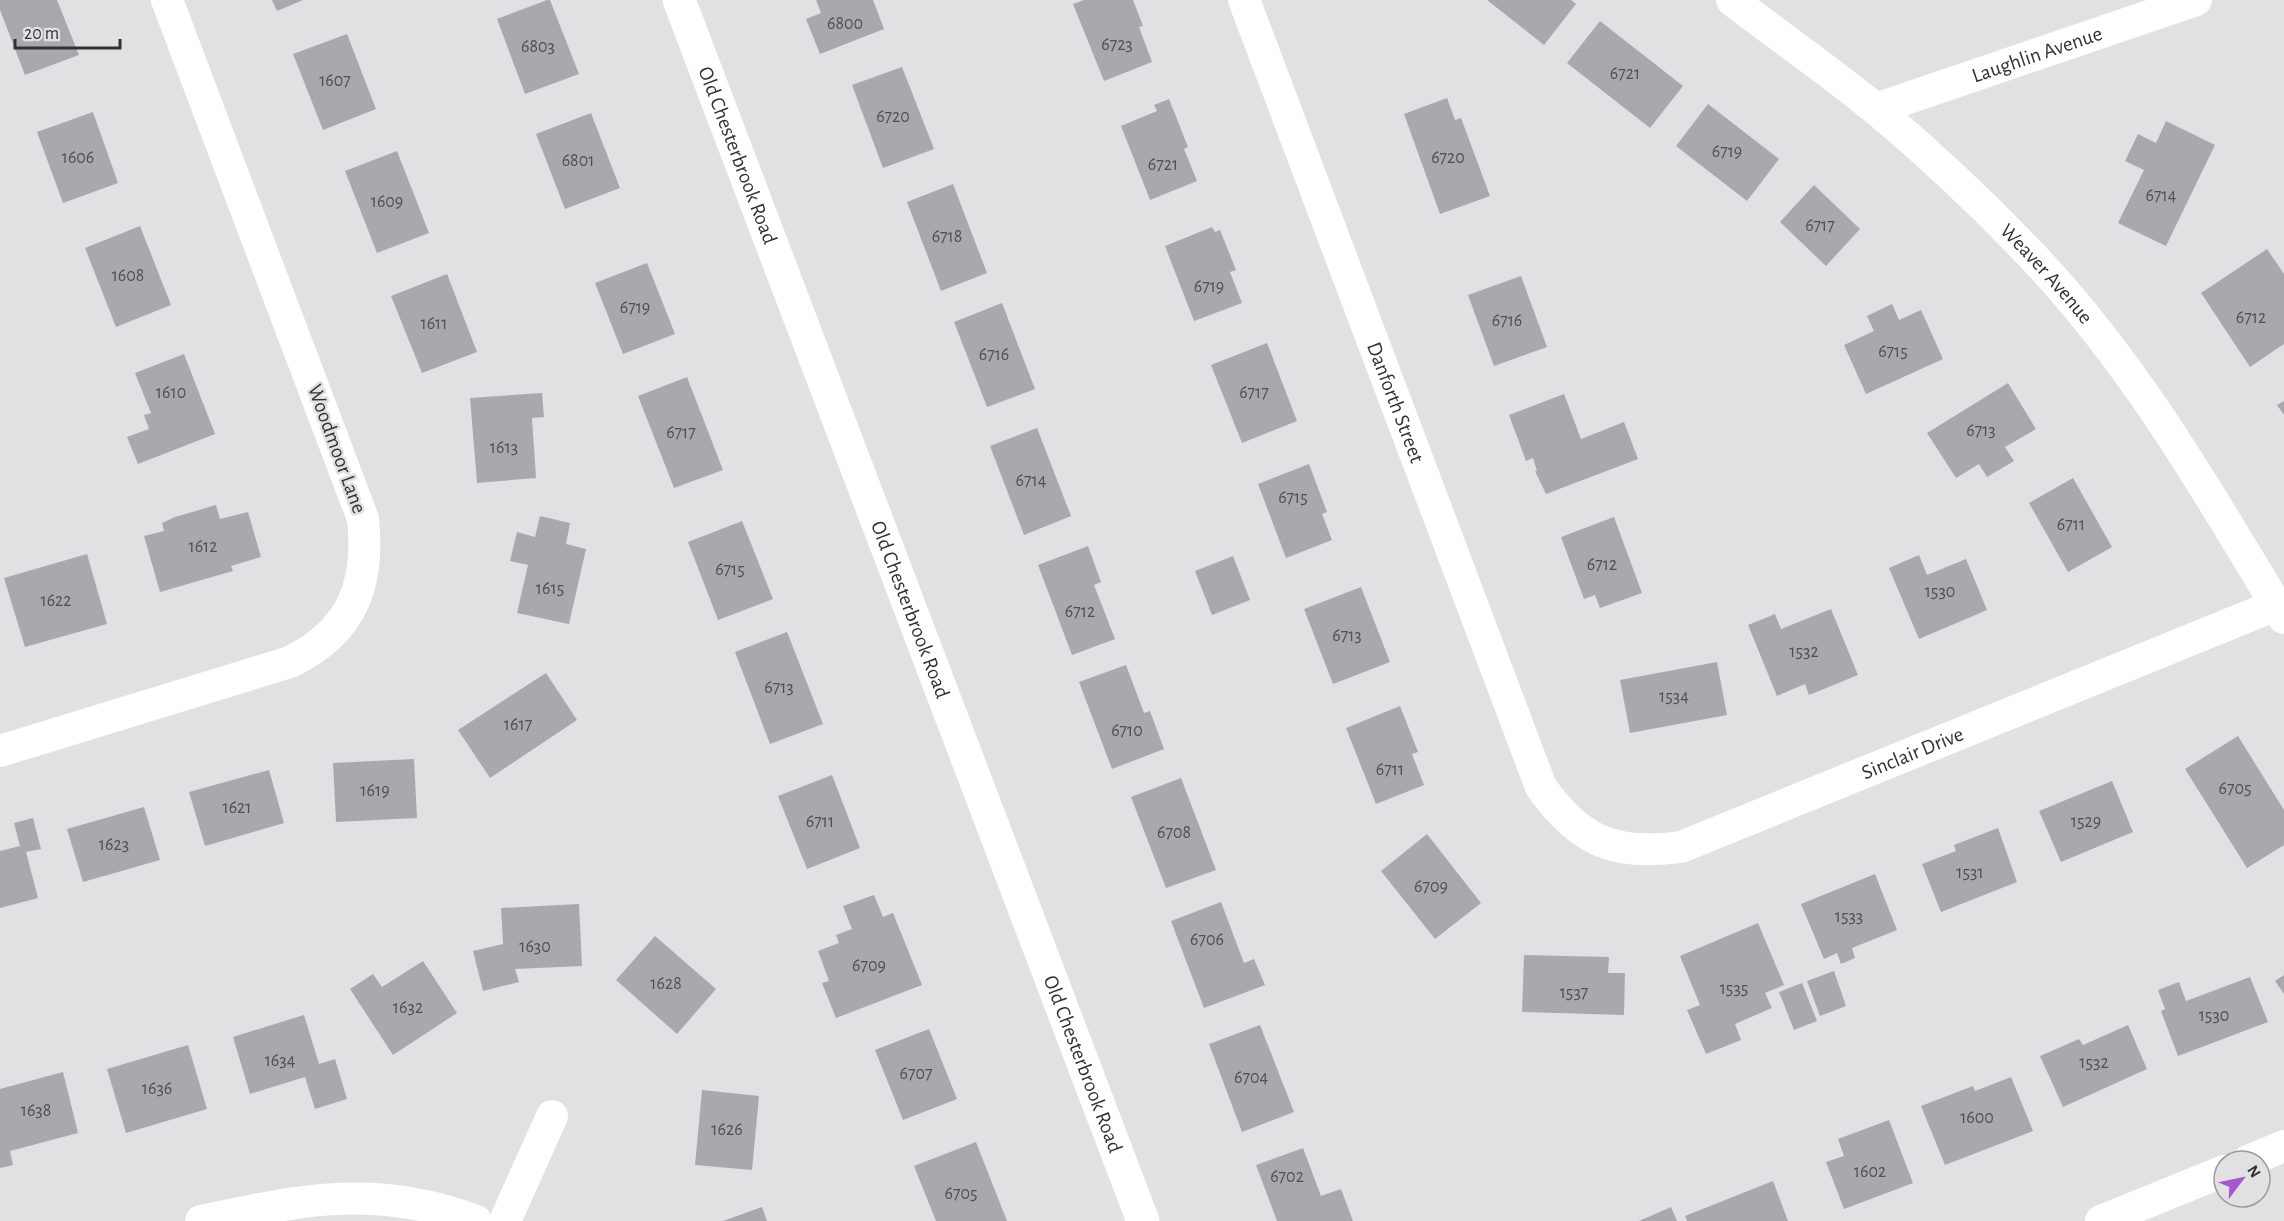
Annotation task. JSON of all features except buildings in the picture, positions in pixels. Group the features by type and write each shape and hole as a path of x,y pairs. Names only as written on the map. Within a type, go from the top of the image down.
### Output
{"street":[{"name":"Woodmoor Lane","path":"0,751 296,659 328,638 349,611 362,583 367,551 363,519 167,0"},
{"name":"Old Chesterbrook Road","path":"679,0 1143,1221"},
{"name":"Danforth Street","path":"1244,0 1541,787 1553,803"},
{"name":"Weaver Avenue","path":"1732,0 1875,109 1957,180 2037,261 2108,345 2171,434 2280,611"},
{"name":"Laughlin Avenue","path":"1875,109 2196,0"},
{"name":"Sinclair Drive","path":"1553,803 1561,814 1587,835 1616,847 1648,852 1681,847 2280,611"},
{"path":"505,1221 552,1116"},
{"path":"2100,1221 2212,1176"},
{"path":"201,1221 287,1203 334,1197 384,1198 447,1210 476,1221"}]}
